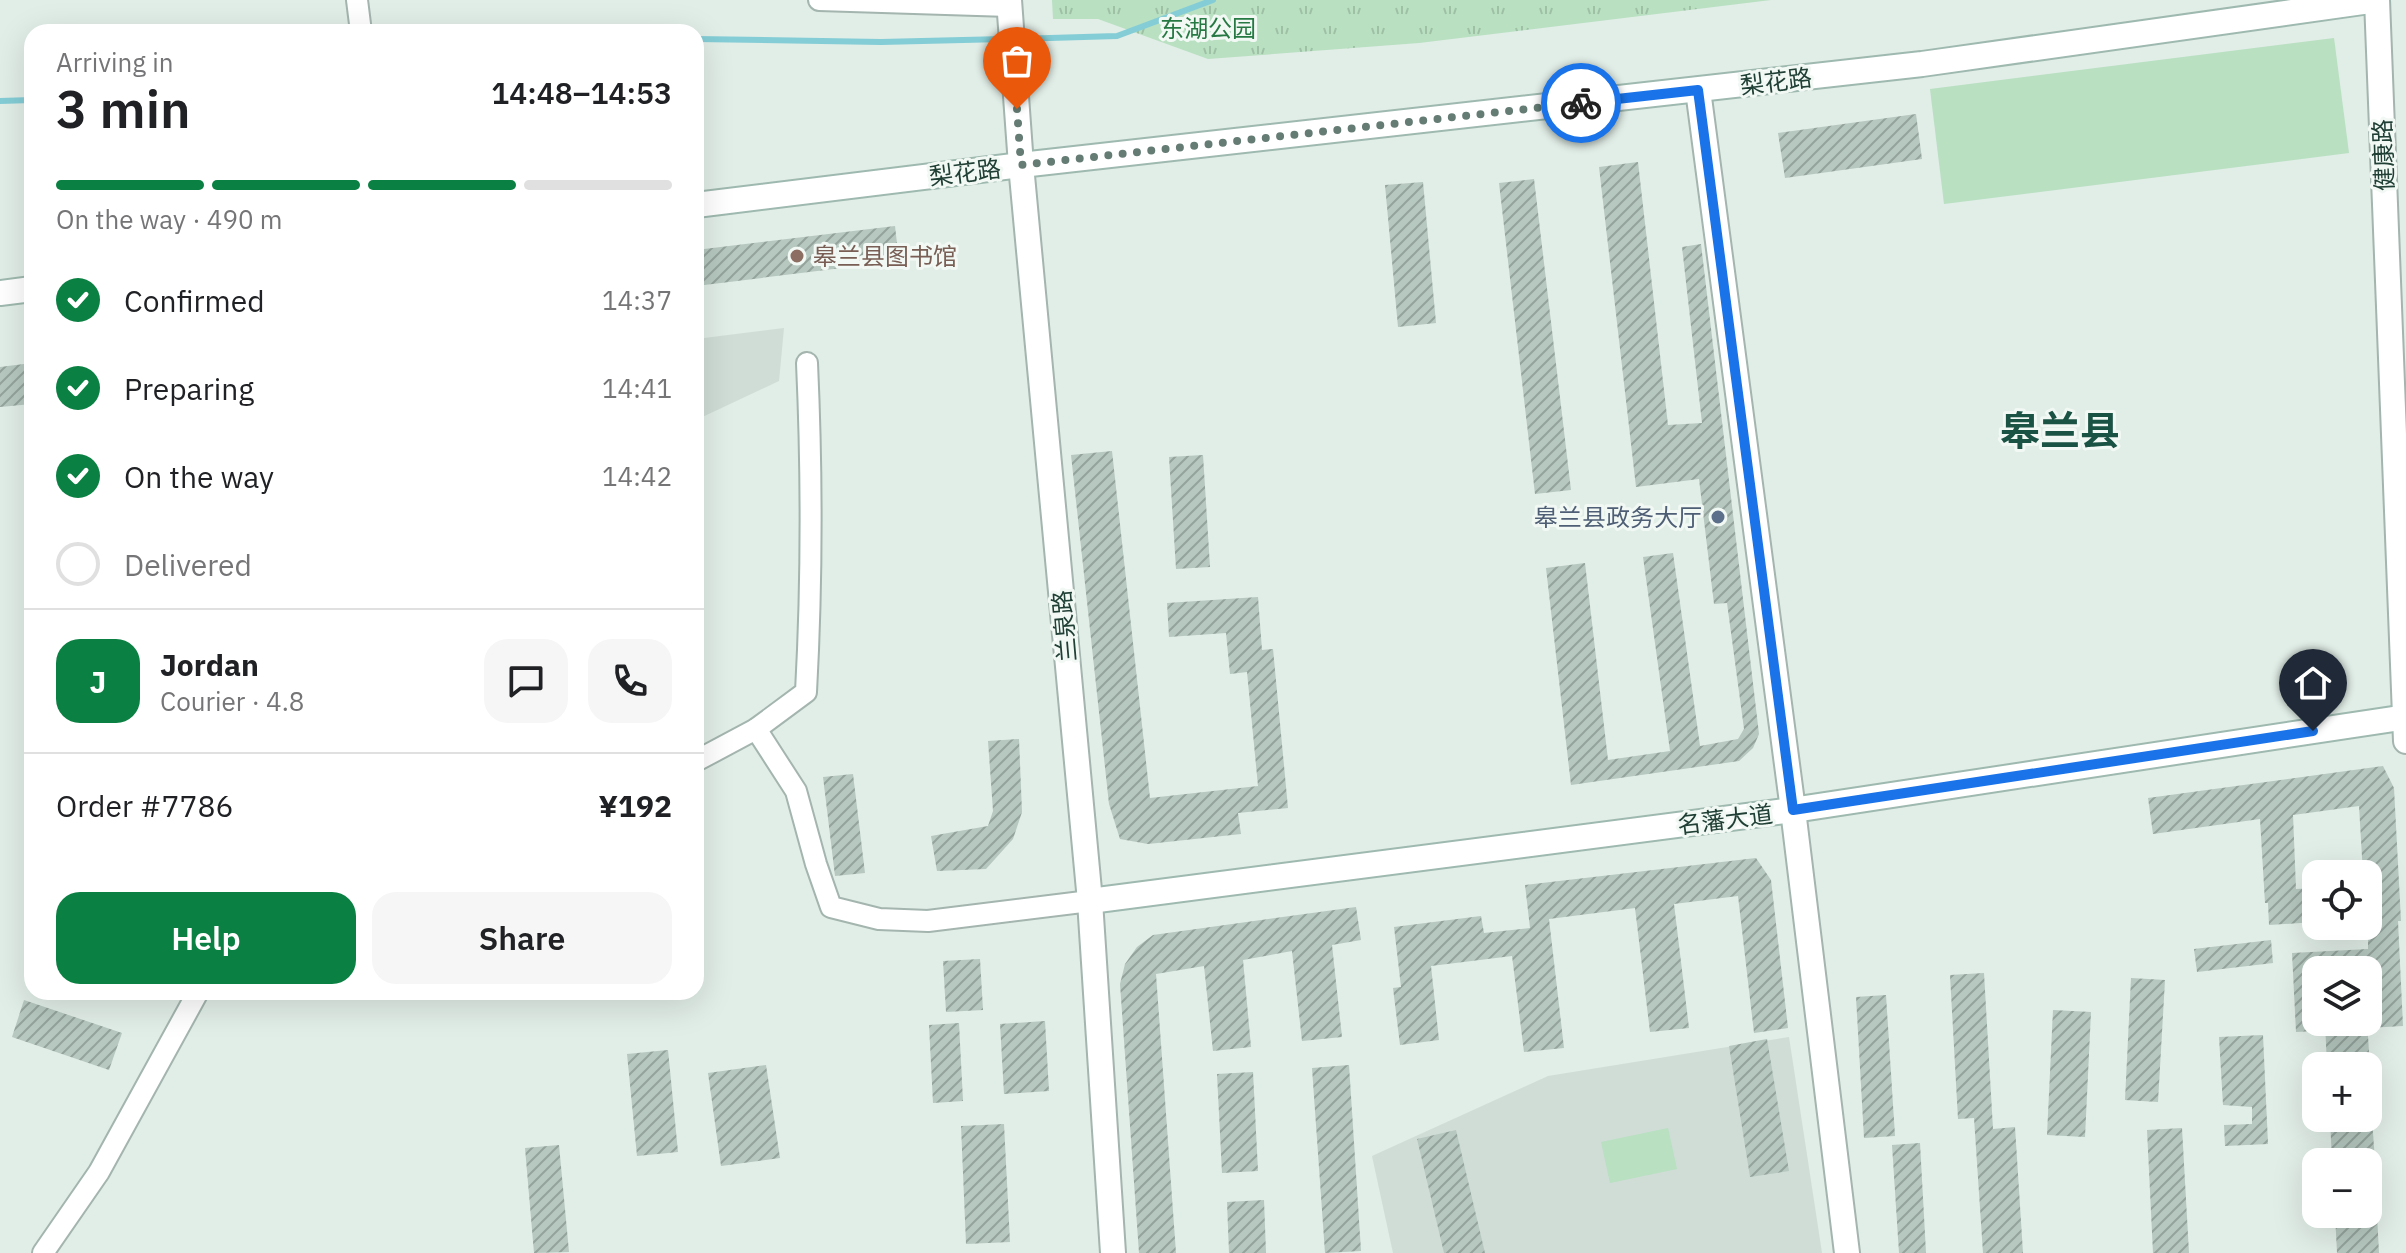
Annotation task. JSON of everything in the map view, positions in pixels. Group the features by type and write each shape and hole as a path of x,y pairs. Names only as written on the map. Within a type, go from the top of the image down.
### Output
{"street":[{"path":"357,0 360,24"},
{"path":"819,0 1009,9"},
{"name":"梨花路","path":"704,204 1021,165 1922,64 2377,0"},
{"name":"健康路","path":"2377,0 2405,725"},
{"name":"兰泉路","path":"1009,9 1090,901 1113,1253"},
{"path":"1698,90 1793,810 1847,1253"},
{"path":"0,293 24,290"},
{"path":"704,757 756,729 806,692 811,604 807,363"},
{"name":"名藩大道","path":"1090,901 1793,810 2405,725"},
{"path":"756,729 796,791 831,907 879,919 928,921 1090,901"},
{"path":"43,1253 99,1172 194,1000"}],"shaded area":[{"path":"784,328 779,381 704,416 704,338"},
{"path":"1789,1037 1822,1253 1393,1253 1372,1156 1548,1076"}],"green space":[{"name":"东湖公园","path":"1052,0 1771,0 1419,43 1208,59 1098,19 1053,19"},
{"path":"2334,38 2349,153 1944,204 1930,89"},
{"path":"1668,1128 1677,1169 1610,1183 1601,1142"}],"building":[{"path":"1916,114 1922,159 1785,178 1778,133"},
{"path":"1638,162 1668,425 1702,423 1682,247 1701,244 1759,734 1753,748 1739,761 1571,785 1546,568 1585,563 1608,760 1670,751 1643,557 1673,553 1700,746 1738,739 1744,729 1727,603 1714,604 1699,479 1636,487 1599,167"},
{"path":"1534,179 1571,490 1535,494 1499,183"},
{"path":"1423,182 1436,323 1398,327 1385,185"},
{"name":"皋兰县图书馆","path":"895,226 899,261 704,285 704,249"},
{"path":"24,364 24,405 0,407 0,367"},
{"path":"1112,451 1150,798 1258,786 1247,672 1230,674 1226,633 1169,637 1167,603 1258,597 1262,650 1273,649 1288,808 1238,813 1241,834 1148,844 1120,839 1109,804 1071,455"},
{"path":"1203,455 1210,567 1176,569 1169,457"},
{"path":"1019,739 1022,812 1013,839 986,869 937,871 931,836 988,826 993,811 988,741"},
{"path":"2383,766 2394,788 2403,1026 2382,1027 2382,956 2302,956 2302,1032 2296,1032 2292,953 2368,949 2368,940 2382,940 2382,860 2362,860 2359,806 2293,815 2296,889 2302,889 2302,923 2269,925 2260,819 2153,834 2148,798"},
{"path":"853,774 865,873 835,876 823,777"},
{"path":"1756,858 1771,880 1788,1028 1754,1033 1738,896 1674,904 1689,1028 1650,1032 1635,908 1549,919 1564,1048 1524,1052 1512,956 1431,966 1439,1040 1400,1045 1393,988 1401,987 1394,927 1481,916 1484,933 1530,928 1525,885"},
{"path":"1356,907 1361,940 1332,945 1342,1037 1302,1041 1292,951 1243,960 1251,1047 1213,1051 1204,966 1156,974 1176,1253 1139,1253 1120,984 1125,964 1137,947 1153,935"},
{"path":"2271,940 2273,963 2197,972 2194,949"},
{"path":"980,959 983,1010 946,1012 943,961"},
{"path":"1984,973 1993,1129 2015,1127 2023,1253 1983,1253 1974,1118 1958,1119 1950,975"},
{"path":"2131,978 2165,980 2158,1102 2125,1100"},
{"path":"1886,995 1895,1136 1864,1138 1856,997"},
{"path":"24,1000 122,1033 109,1070 12,1037"},
{"path":"2053,1010 2091,1012 2085,1137 2047,1135"},
{"path":"1045,1021 1049,1091 1004,1094 1000,1024"},
{"path":"959,1023 963,1101 933,1103 929,1025"},
{"path":"2263,1035 2268,1144 2225,1146 2224,1125 2252,1124 2252,1107 2223,1105 2219,1037"},
{"path":"2326,1036 2368,1036 2369,1052 2326,1052"},
{"path":"1767,1039 1789,1171 1750,1177 1729,1046"},
{"path":"668,1050 678,1152 637,1156 627,1054"},
{"path":"766,1065 780,1158 721,1166 708,1073"},
{"path":"1349,1065 1361,1251 1325,1253 1312,1068"},
{"path":"1253,1072 1258,1171 1222,1173 1217,1074"},
{"path":"1004,1124 1010,1242 966,1244 961,1126"},
{"path":"2182,1128 2189,1253 2153,1253 2147,1130"},
{"path":"1456,1130 1485,1253 1444,1253 1417,1139"},
{"path":"2331,1132 2373,1132 2374,1148 2331,1148"},
{"path":"1920,1143 1926,1253 1899,1253 1892,1145"},
{"path":"559,1145 569,1252 534,1253 525,1148"},
{"path":"1264,1200 1266,1253 1229,1253 1227,1202"},
{"path":"2336,1228 2378,1228 2379,1253 2337,1253"}],"waterway":[{"path":"1016,39 1117,36 1213,0"},
{"path":"704,39 881,42 1004,39"},
{"path":"0,101 24,100"}],"way so far":[{"path":"1017,109 1021,165 1581,103"}],"place":[{"name":"皋兰县图书馆","path":"797,256"},
{"name":"皋兰县政务大厅","path":"1718,517"}],"district":[{"name":"皋兰县","path":"2060,430"}],"route":[{"path":"1581,103 1698,90 1793,810 2313,731"}]}
